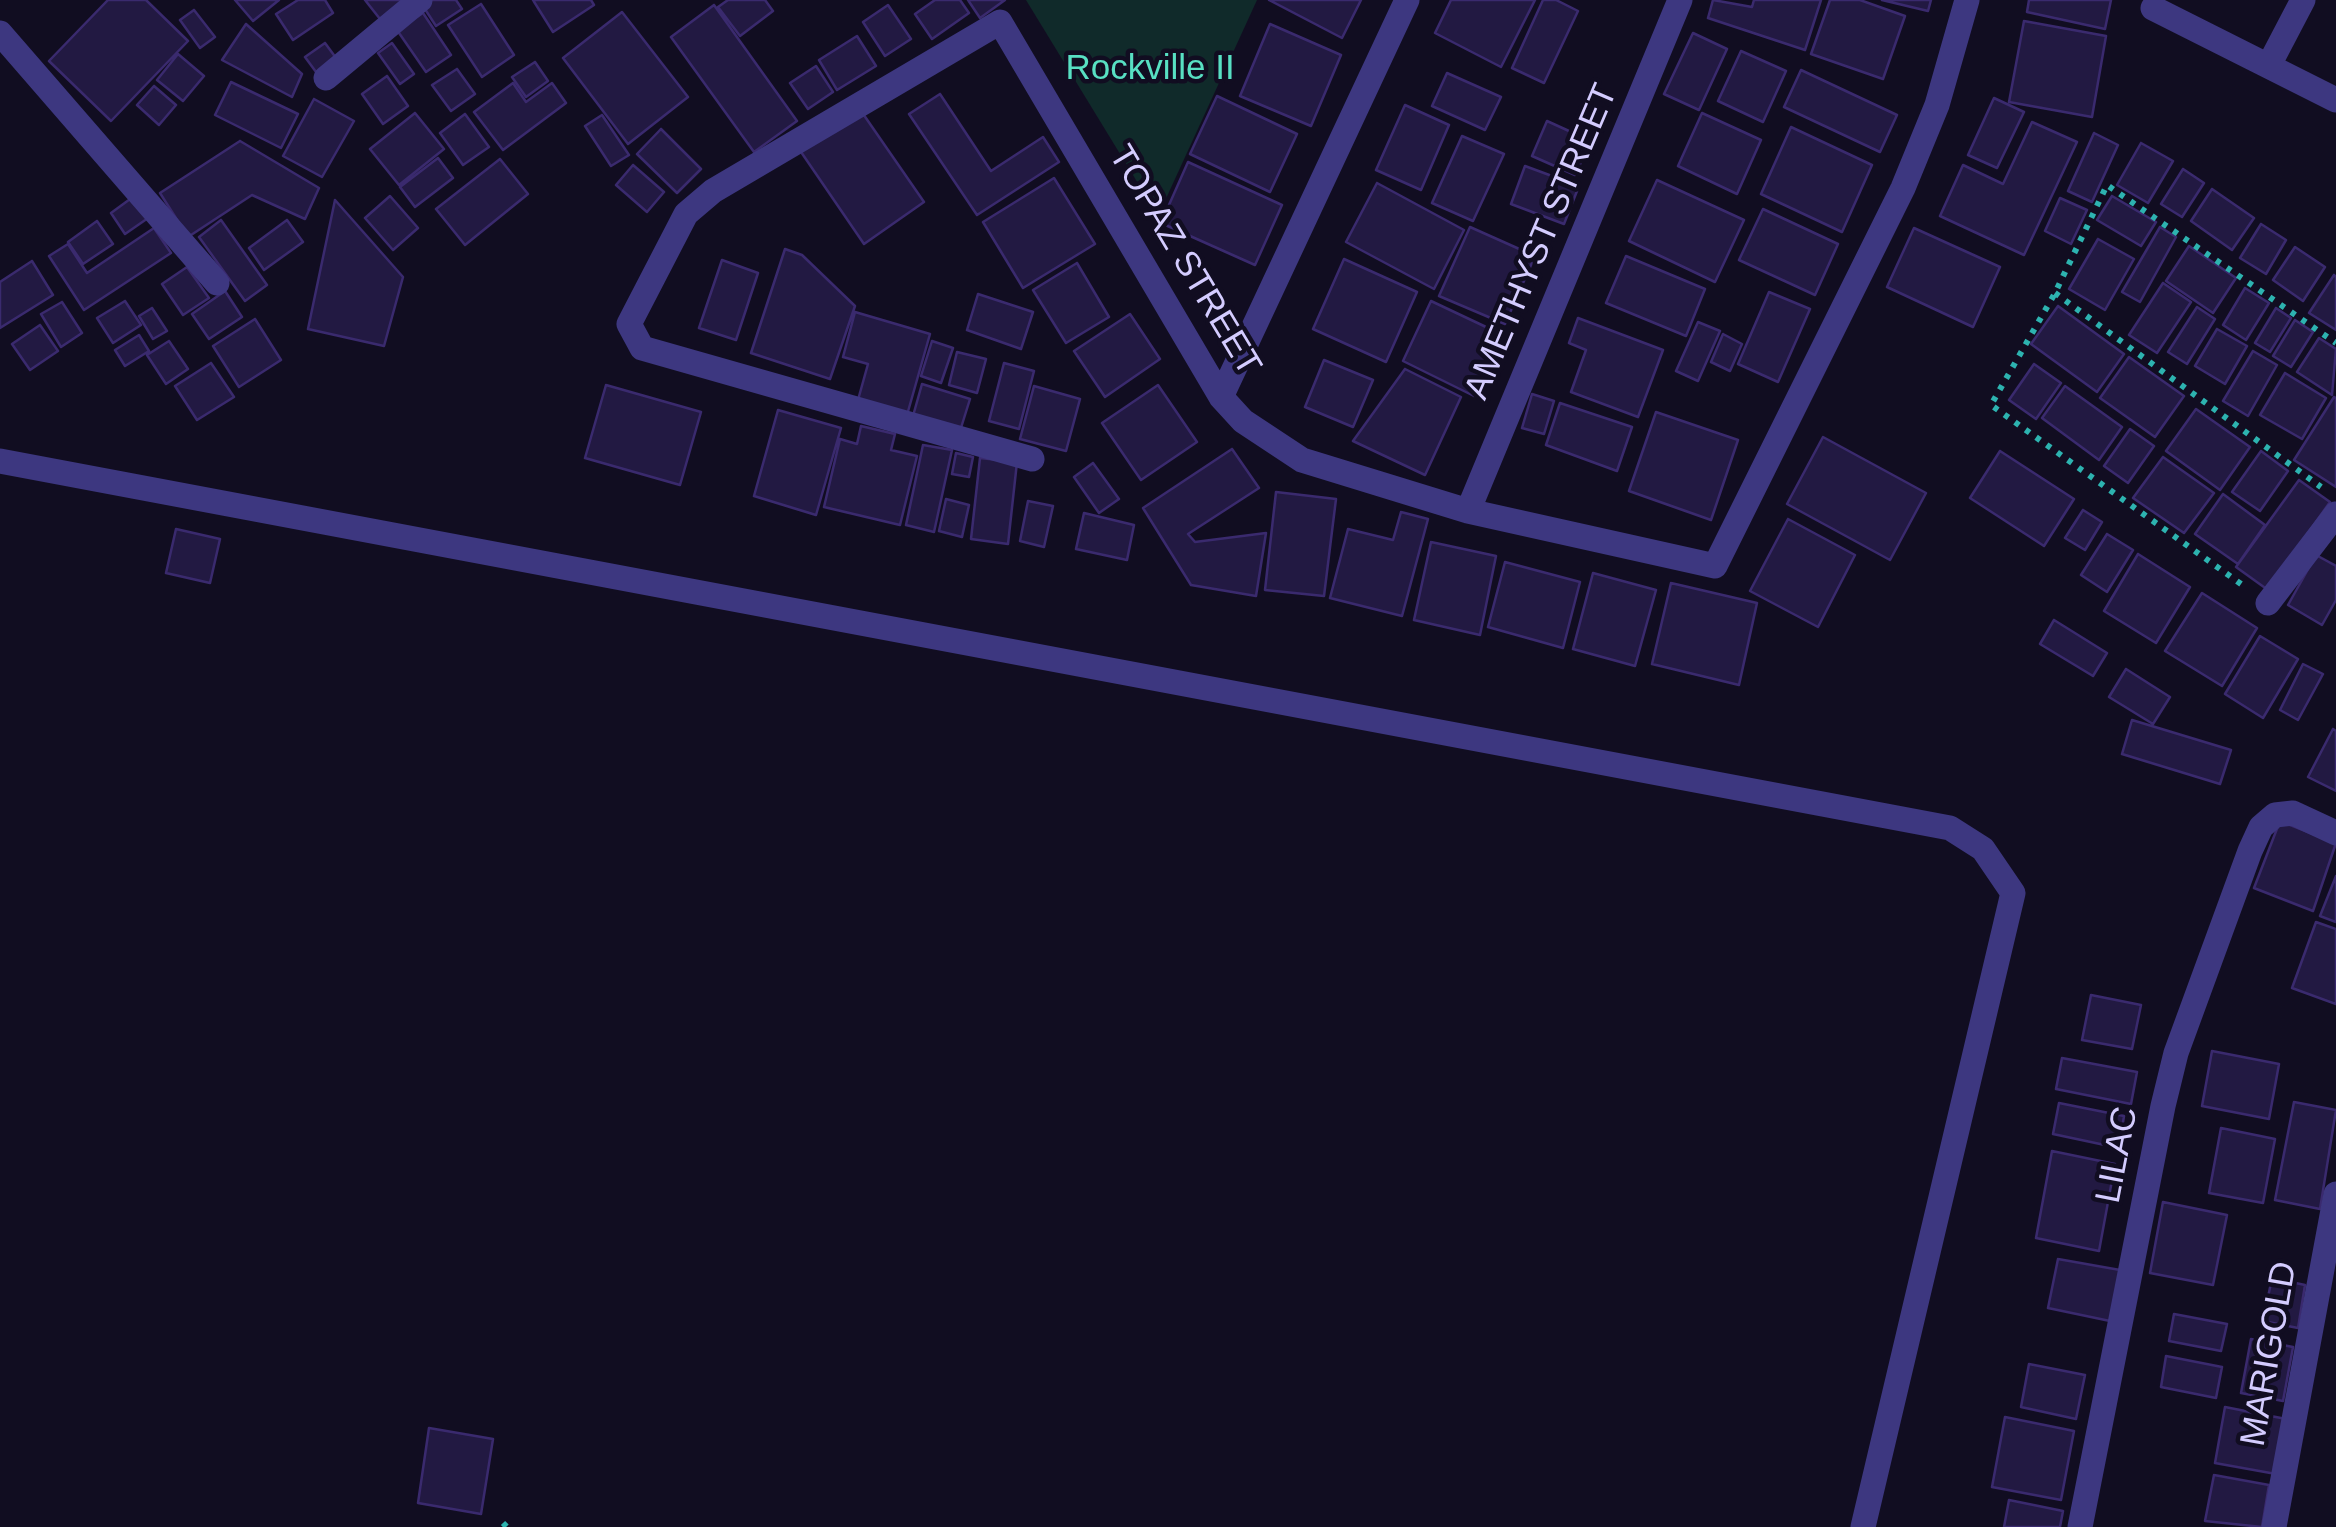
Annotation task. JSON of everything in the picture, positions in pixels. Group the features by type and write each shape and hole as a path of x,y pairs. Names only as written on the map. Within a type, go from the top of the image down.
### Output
{"street":[{"path":"326,78 420,0"},
{"path":"1221,397 1408,0"},
{"path":"1652,0 1678,6"},
{"name":"TOPAZ STREET","path":"1032,459 642,348 629,324 686,214 713,191 996,22 1004,24 1221,397 1242,421 1302,460 1468,510 1715,566 1902,188 1937,105 1967,0"},
{"path":"2269,64 2304,0"},
{"name":"AMETHYST STREET","path":"1468,510 1678,6"},
{"path":"2153,8 2336,100"},
{"path":"0,33 216,283"},
{"path":"0,461 1950,828 1983,849 2013,894 1862,1527"},
{"path":"2268,603 2332,528"},
{"name":"LILAC","path":"2080,1527 2176,1053 2250,851 2262,827 2276,815 2293,812 2336,832"},
{"name":"MARIGOLD","path":"2274,1527 2336,1194"}],"path":[{"path":"2268,603 1991,405 2055,293 2108,186 2336,343"},
{"path":"2055,293 2336,498"}],"green space":[{"name":"Rockville II","path":"1026,0 1257,0 1158,216"}],"building":[{"path":"108,0 146,0 188,41 111,121 49,61"},
{"path":"235,0 279,0 253,21"},
{"path":"298,0 325,0 333,13 293,40 276,14"},
{"path":"365,0 405,0 380,19"},
{"path":"456,0 462,9 436,26 421,3"},
{"path":"533,0 591,0 594,5 553,32"},
{"path":"728,0 765,0 773,11 740,36 718,7"},
{"path":"935,0 960,0 969,13 932,39 915,14"},
{"path":"968,0 1005,0 980,18"},
{"path":"1269,0 1361,0 1342,38"},
{"path":"1451,0 1535,0 1501,67 1435,33"},
{"path":"1543,0 1556,0 1578,11 1544,83 1512,68"},
{"path":"1713,0 1752,7 1754,0 1821,0 1805,50 1708,18"},
{"path":"1830,0 1860,0 1905,16 1883,79 1811,54"},
{"path":"1882,0 1931,0 1928,11"},
{"path":"2029,0 2111,0 2105,29 2027,12"},
{"path":"481,4 514,55 482,77 448,25"},
{"path":"714,5 797,121 754,152 671,37"},
{"path":"888,5 911,39 885,56 863,22"},
{"path":"194,10 215,37 200,48 180,20"},
{"path":"622,12 688,97 628,144 563,58"},
{"path":"423,13 451,55 426,72 397,30"},
{"path":"2024,21 2106,36 2092,117 2009,102"},
{"path":"246,24 302,74 292,97 222,60"},
{"path":"1270,24 1341,55 1311,126 1240,96"},
{"path":"1693,33 1727,49 1699,110 1664,94"},
{"path":"857,36 876,66 837,90 819,60"},
{"path":"325,43 339,62 319,76 305,57"},
{"path":"392,43 414,74 400,84 378,53"},
{"path":"1741,51 1786,71 1763,122 1718,101"},
{"path":"178,54 204,76 183,101 157,80"},
{"path":"535,62 548,81 526,97 512,77"},
{"path":"816,66 833,92 808,109 790,83"},
{"path":"457,69 475,94 451,111 432,85"},
{"path":"1801,70 1897,115 1880,152 1784,107"},
{"path":"1447,73 1501,97 1485,130 1432,106"},
{"path":"387,76 408,106 383,124 362,94"},
{"path":"231,82 298,114 281,148 215,115"},
{"path":"513,83 526,102 552,83 566,103 503,150 474,112"},
{"path":"154,86 176,105 159,125 137,105"},
{"path":"940,94 991,171 1043,137 1059,162 977,215 909,114"},
{"path":"1217,96 1297,134 1270,192 1190,154"},
{"path":"1994,98 2024,112 1997,168 1968,155"},
{"path":"314,99 354,121 322,177 283,156"},
{"path":"1405,105 1449,125 1421,190 1376,170"},
{"path":"859,108 924,202 864,244 799,149"},
{"path":"415,113 444,149 399,185 370,149"},
{"path":"1702,113 1761,140 1737,194 1678,166"},
{"path":"465,114 489,147 463,165 440,133"},
{"path":"602,115 629,155 611,166 585,126"},
{"path":"1547,121 1591,141 1575,175 1532,156"},
{"path":"2032,122 2077,142 2024,255 1940,216 1963,165 2003,184"},
{"path":"1791,127 1872,165 1842,232 1761,194"},
{"path":"661,129 701,169 677,193 637,154"},
{"path":"2094,133 2118,145 2092,202 2068,191"},
{"path":"1462,136 1504,154 1473,221 1432,203"},
{"path":"240,141 319,188 305,219 252,195 188,237 160,193"},
{"path":"2141,143 2173,161 2148,203 2117,185"},
{"path":"438,158 453,178 415,207 400,187"},
{"path":"500,159 528,194 465,245 436,209"},
{"path":"1188,162 1282,205 1255,265 1161,223"},
{"path":"633,165 664,192 647,212 616,185"},
{"path":"1525,166 1579,186 1564,224 1511,204"},
{"path":"2183,169 2204,183 2182,217 2161,204"},
{"path":"1054,178 1095,244 1023,288 983,222"},
{"path":"1657,180 1744,220 1715,282 1629,241"},
{"path":"1377,183 1464,230 1434,289 1346,242"},
{"path":"2212,189 2254,218 2232,250 2191,221"},
{"path":"137,194 151,216 125,234 111,213"},
{"path":"390,196 418,228 393,250 365,218"},
{"path":"2112,196 2156,222 2141,246 2097,220"},
{"path":"2060,198 2087,210 2071,244 2045,231"},
{"path":"335,200 403,277 384,346 308,329"},
{"path":"1763,209 1838,244 1815,295 1739,260"},
{"path":"221,220 267,285 245,301 199,237"},
{"path":"287,220 303,242 264,270 249,248"},
{"path":"97,221 113,244 83,264 68,242"},
{"path":"2261,224 2286,240 2266,274 2240,258"},
{"path":"1470,227 1535,256 1505,324 1439,296"},
{"path":"2160,227 2176,237 2140,302 2122,292"},
{"path":"154,228 171,253 84,310 49,256 68,244 87,273"},
{"path":"1914,228 2000,267 1973,327 1887,287"},
{"path":"2098,239 2134,259 2105,310 2069,289"},
{"path":"2189,246 2236,278 2213,313 2166,281"},
{"path":"2295,247 2325,267 2303,301 2273,280"},
{"path":"785,249 802,255 855,306 830,379 751,353"},
{"path":"1626,256 1705,289 1686,336 1606,303"},
{"path":"1344,259 1417,292 1386,362 1313,329"},
{"path":"722,260 758,273 736,340 699,328"},
{"path":"32,261 53,295 0,328 0,282"},
{"path":"1077,263 1109,317 1066,343 1033,290"},
{"path":"187,267 209,298 183,315 162,284"},
{"path":"2336,277 2336,330 2309,313"},
{"path":"2163,283 2191,302 2157,353 2129,335"},
{"path":"2245,288 2269,303 2246,340 2223,325"},
{"path":"225,291 242,317 209,339 192,314"},
{"path":"1769,292 1810,309 1778,382 1738,364"},
{"path":"978,294 1033,312 1021,349 967,330"},
{"path":"125,301 141,325 113,343 97,318"},
{"path":"1431,301 1503,335 1474,396 1403,361"},
{"path":"62,302 82,333 61,347 41,314"},
{"path":"2058,306 2124,354 2097,392 2031,344"},
{"path":"2197,307 2215,319 2187,364 2168,352"},
{"path":"152,308 167,331 153,339 139,316"},
{"path":"2276,308 2291,318 2270,352 2255,343"},
{"path":"855,312 930,334 907,415 858,400 868,364 843,357"},
{"path":"1130,314 1160,359 1105,397 1074,351"},
{"path":"1578,318 1663,350 1638,417 1571,392 1586,350 1569,343"},
{"path":"255,319 281,360 239,387 213,346"},
{"path":"2295,320 2313,332 2291,367 2273,356"},
{"path":"1698,322 1720,331 1698,381 1676,371"},
{"path":"40,325 58,351 30,370 12,344"},
{"path":"2217,329 2247,346 2225,384 2195,366"},
{"path":"1723,334 1742,344 1730,371 1711,362"},
{"path":"139,335 149,351 125,366 115,350"},
{"path":"2319,338 2336,349 2332,395 2297,372"},
{"path":"169,341 188,369 166,384 147,355"},
{"path":"932,341 953,348 941,383 921,376"},
{"path":"2253,351 2277,365 2248,416 2223,401"},
{"path":"957,352 986,359 977,393 949,385"},
{"path":"2129,357 2184,396 2155,437 2100,398"},
{"path":"1324,360 1373,380 1353,427 1305,407"},
{"path":"211,363 234,397 197,420 175,386"},
{"path":"1004,363 1034,371 1019,429 989,421"},
{"path":"2034,364 2061,383 2036,419 2009,400"},
{"path":"1405,369 1461,397 1425,475 1353,441"},
{"path":"2285,373 2326,398 2302,439 2260,415"},
{"path":"922,384 970,399 960,431 913,416"},
{"path":"606,385 701,412 680,485 585,458"},
{"path":"1158,385 1197,442 1141,480 1102,423"},
{"path":"1034,386 1080,399 1066,451 1020,439"},
{"path":"2065,386 2122,427 2099,460 2042,418"},
{"path":"1532,394 1554,401 1544,434 1522,428"},
{"path":"2336,398 2336,487 2294,460"},
{"path":"1560,403 1632,427 1617,471 1546,445"},
{"path":"2196,409 2250,447 2220,490 2166,451"},
{"path":"778,410 841,428 816,515 754,496"},
{"path":"1656,412 1738,440 1711,520 1629,491"},
{"path":"861,426 895,434 891,450 917,456 900,525 824,507 840,439 857,444"},
{"path":"2130,429 2154,446 2128,483 2104,466"},
{"path":"1823,437 1926,493 1890,560 1787,504"},
{"path":"923,445 952,450 934,532 906,525"},
{"path":"1232,449 1259,488 1188,534 1195,542 1266,533 1256,596 1191,585 1143,508"},
{"path":"2000,451 2074,499 2044,546 1970,498"},
{"path":"2261,451 2288,471 2260,511 2232,492"},
{"path":"956,453 973,457 969,477 952,474"},
{"path":"2163,457 2214,493 2184,533 2133,498"},
{"path":"980,458 1017,462 1008,544 971,539"},
{"path":"1093,463 1119,499 1099,513 1074,477"},
{"path":"2299,480 2330,502 2268,590 2236,567"},
{"path":"1276,492 1336,499 1324,596 1265,590"},
{"path":"2223,494 2265,525 2238,564 2195,534"},
{"path":"946,499 969,505 962,537 939,531"},
{"path":"1028,501 1053,506 1044,547 1020,541"},
{"path":"2083,510 2102,522 2085,550 2065,538"},
{"path":"1401,512 1428,519 1402,616 1330,598 1348,529 1393,540"},
{"path":"1084,513 1134,525 1127,560 1076,549"},
{"path":"1788,519 1855,555 1818,627 1750,591"},
{"path":"176,529 220,539 210,583 166,573"},
{"path":"2107,534 2133,550 2107,592 2081,575"},
{"path":"1431,542 1496,556 1480,635 1414,620"},
{"path":"2138,554 2190,587 2156,643 2104,611"},
{"path":"2316,555 2336,566 2336,600 2322,625 2288,605"},
{"path":"1505,562 1580,582 1563,648 1488,627"},
{"path":"1593,573 1656,590 1635,666 1573,649"},
{"path":"1671,583 1757,603 1739,685 1652,664"},
{"path":"2202,593 2257,628 2222,686 2165,651"},
{"path":"2054,620 2107,653 2093,676 2040,644"},
{"path":"2260,636 2298,659 2263,718 2225,694"},
{"path":"2303,664 2323,674 2298,720 2280,710"},
{"path":"2126,669 2170,697 2153,724 2109,697"},
{"path":"2132,720 2231,750 2220,784 2122,754"},
{"path":"2333,729 2336,731 2336,791 2308,777"},
{"path":"2280,821 2336,843 2313,911 2254,888"},
{"path":"2336,876 2336,922 2320,916"},
{"path":"2316,922 2336,929 2336,1004 2292,988"},
{"path":"2091,995 2141,1005 2132,1049 2082,1040"},
{"path":"2212,1051 2279,1064 2269,1119 2202,1106"},
{"path":"2062,1058 2137,1072 2131,1104 2056,1089"},
{"path":"2294,1102 2336,1110 2320,1209 2275,1200"},
{"path":"2059,1103 2124,1116 2119,1148 2053,1134"},
{"path":"2221,1128 2275,1139 2263,1203 2209,1193"},
{"path":"2052,1151 2115,1164 2099,1251 2036,1238"},
{"path":"2163,1202 2227,1215 2213,1285 2150,1273"},
{"path":"2058,1259 2120,1270 2110,1321 2048,1308"},
{"path":"2272,1278 2305,1285 2298,1328 2263,1321"},
{"path":"2174,1314 2227,1324 2221,1351 2169,1341"},
{"path":"2251,1339 2293,1347 2283,1401 2241,1393"},
{"path":"2166,1356 2222,1367 2216,1398 2161,1387"},
{"path":"2029,1364 2085,1375 2076,1419 2021,1407"},
{"path":"2225,1407 2286,1419 2276,1474 2215,1463"},
{"path":"2005,1417 2074,1431 2061,1500 1992,1487"},
{"path":"429,1428 493,1439 481,1514 418,1503"},
{"path":"2214,1475 2269,1485 2262,1527 2205,1521"},
{"path":"2009,1500 2063,1511 2060,1527 2004,1527"}]}
